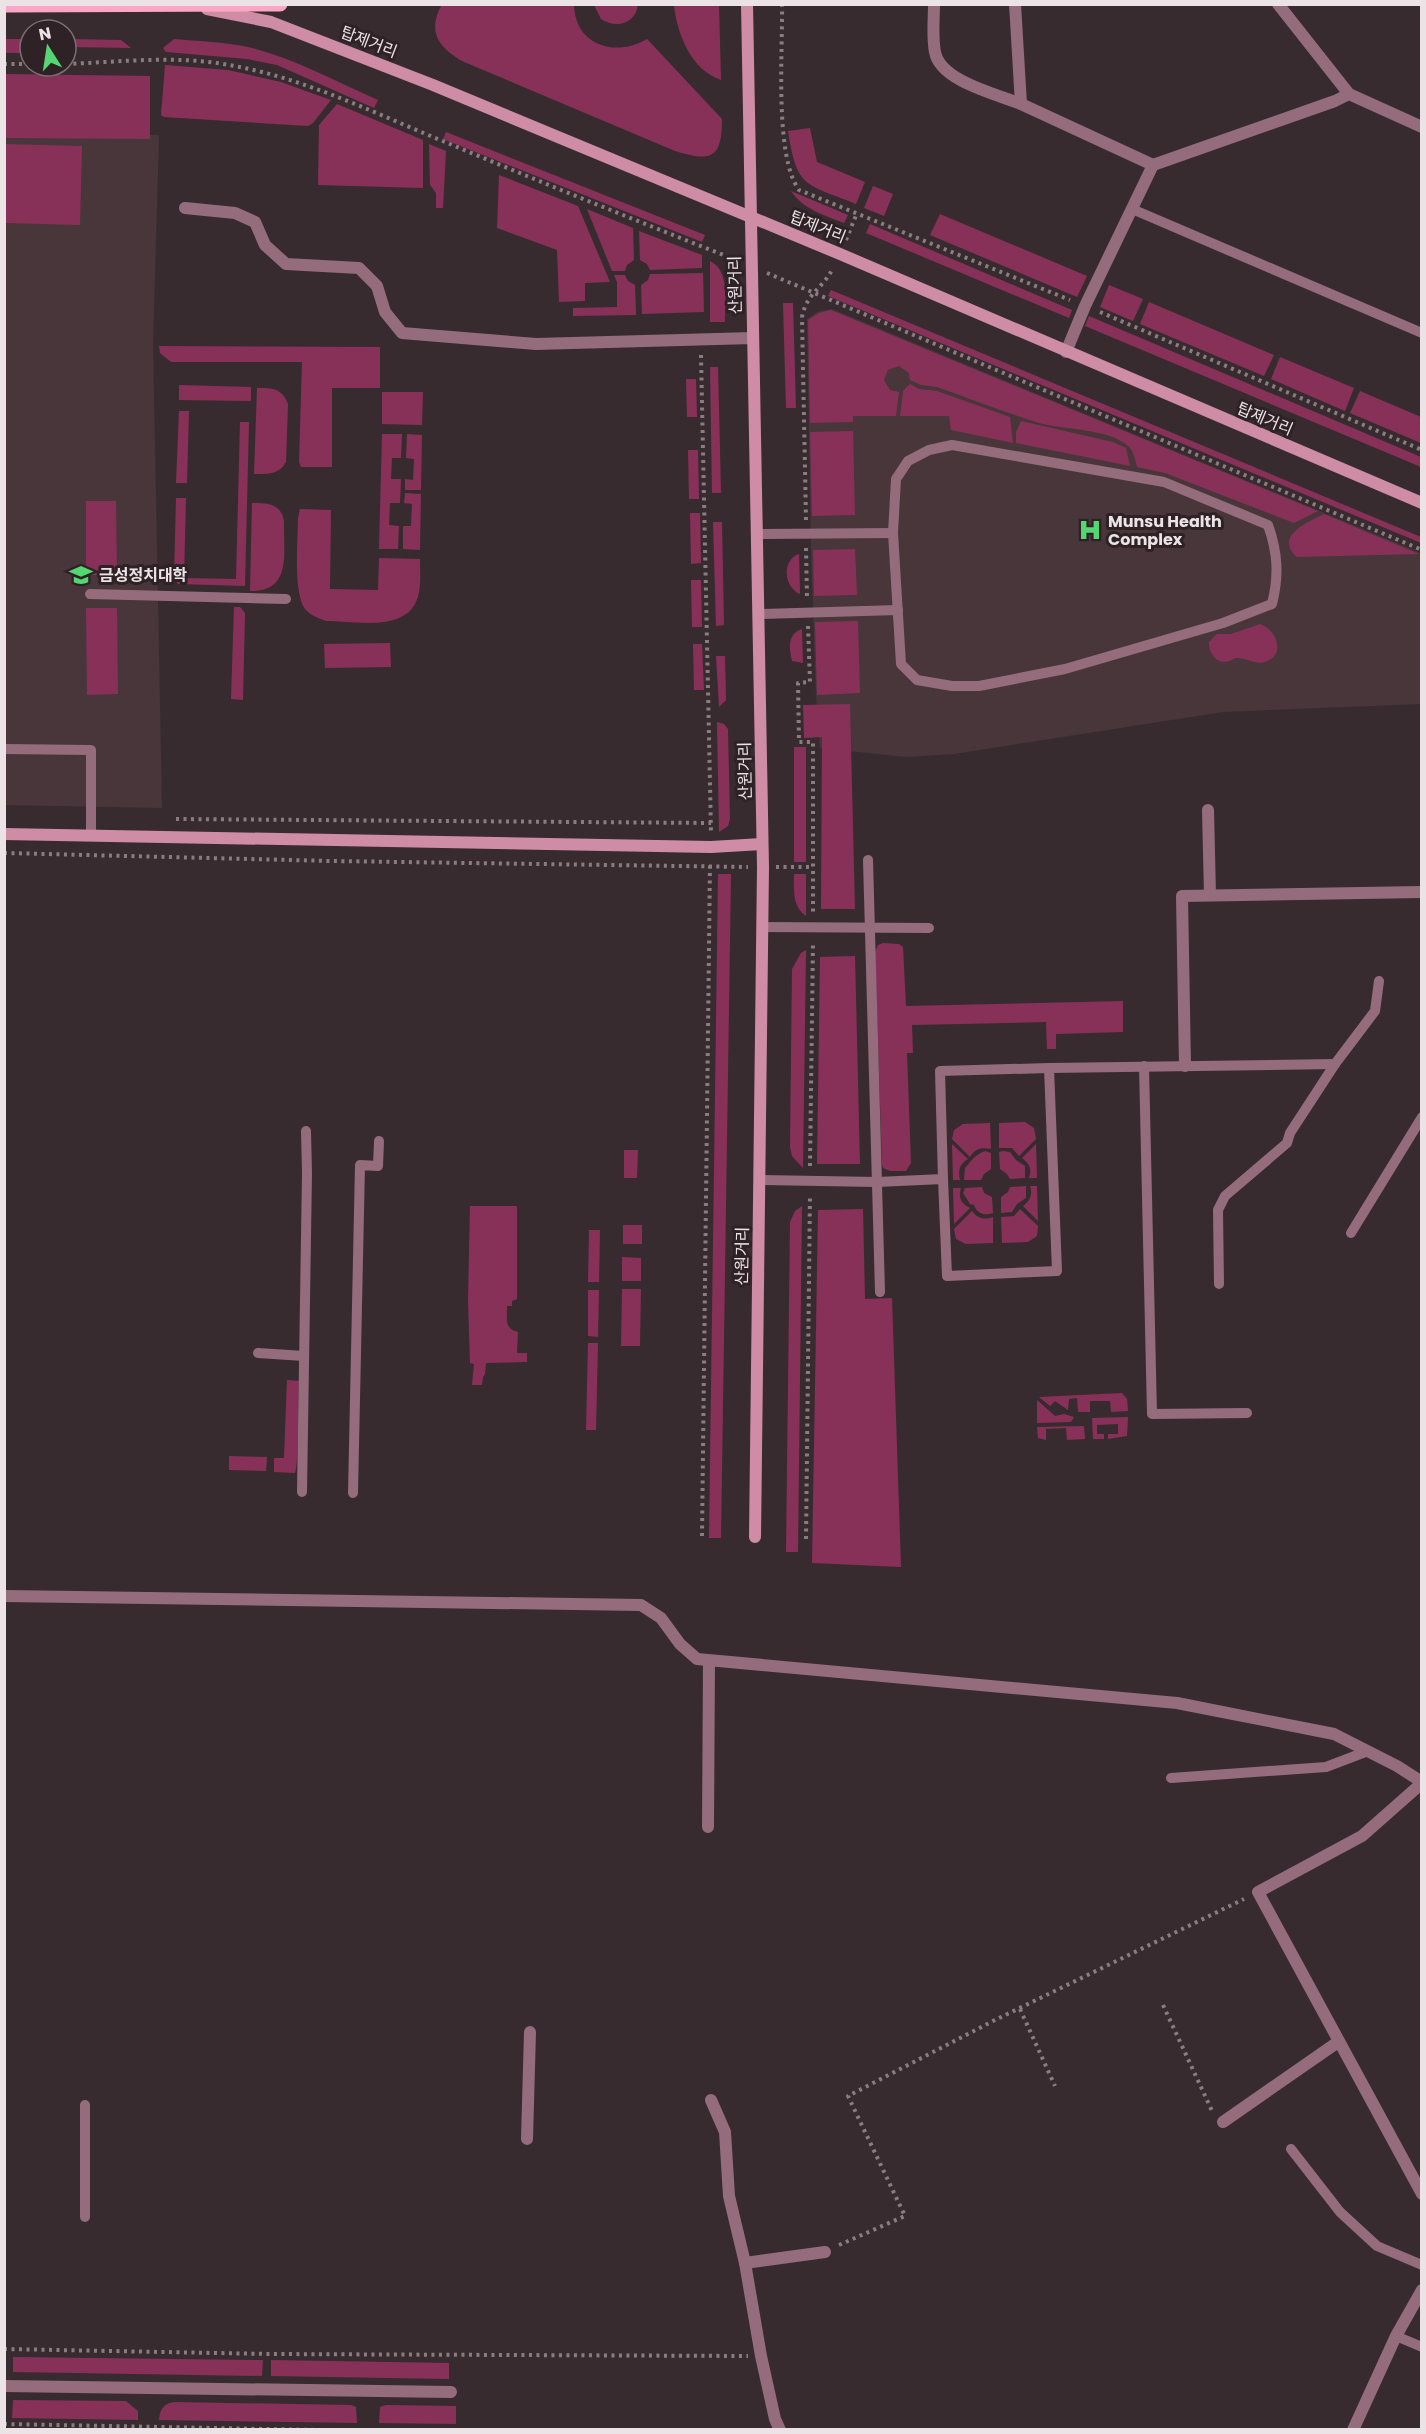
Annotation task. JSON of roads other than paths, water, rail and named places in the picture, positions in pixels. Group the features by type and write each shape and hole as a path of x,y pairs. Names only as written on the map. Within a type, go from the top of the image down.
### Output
{"main road":[{"path":"4,5 280,4"},
{"name":"산원거리","path":"747,4 763,867 755,1536"},
{"name":"탑제거리","path":"195,6 271,22 499,111 1422,503"},
{"path":"4,834 711,847 762,844"}],"street":[{"path":"934,4 935,52 939,64 950,75 1021,104 1153,165 1335,101 1349,94"},
{"path":"1015,4 1021,104"},
{"path":"1278,4 1349,94 1422,127"},
{"path":"1066,352 1085,306 1153,165"},
{"path":"185,208 235,213 255,222 265,245 286,264 359,268 377,286 385,312 402,333 536,344 753,338"},
{"path":"1208,810 1210,895"},
{"path":"1185,1066 1182,896 1422,892"},
{"path":"4,1596 641,1605 661,1618 680,1644 697,1659 1177,1703 1334,1734 1397,1766 1422,1783 1362,1836 1258,1892 1422,2194"},
{"path":"708,1827 709,1661"},
{"path":"527,2139 530,2032"},
{"path":"1223,2122 1338,2042"},
{"path":"711,2100 725,2132 729,2196 745,2263 761,2356 775,2419 780,2430"},
{"path":"745,2263 825,2252"},
{"path":"1353,2430 1396,2336 1422,2290"},
{"path":"4,2386 451,2392"}],"lane":[{"path":"1132,209 1422,333"},
{"path":"951,445 1153,480 1175,486 1268,525 1276,547 1278,579 1272,604 1223,622 1065,669 979,686 952,686 917,680 901,664 893,532 896,479 908,461 929,450 951,445"},
{"path":"756,534 893,532"},
{"path":"90,594 286,599"},
{"path":"758,614 898,610"},
{"path":"4,749 92,750 91,835"},
{"path":"868,861 880,1292"},
{"path":"762,927 929,928"},
{"path":"1218,1284 1218,1210 1224,1196 1287,1143 1290,1133 1335,1064 1375,1011 1379,981"},
{"path":"1049,1068 1057,1271 947,1276 940,1071 1049,1068 1144,1066 1335,1064"},
{"path":"1144,1066 1152,1414 1247,1413"},
{"path":"1351,1233 1422,1117"},
{"path":"302,1492 306,1131"},
{"path":"353,1493 360,1165 378,1166 379,1141"},
{"path":"759,1180 877,1182 943,1179"},
{"path":"258,1353 304,1356"},
{"path":"1171,1778 1326,1767 1368,1751"},
{"path":"85,2105 85,2217"},
{"path":"1291,2149 1340,2212 1377,2246 1422,2265"},
{"path":"1396,2336 1422,2347"}],"place":[{"name":"Munsu Health Complex","path":"1090,530"},
{"name":"금성정치대학","path":"81,575"}]}
